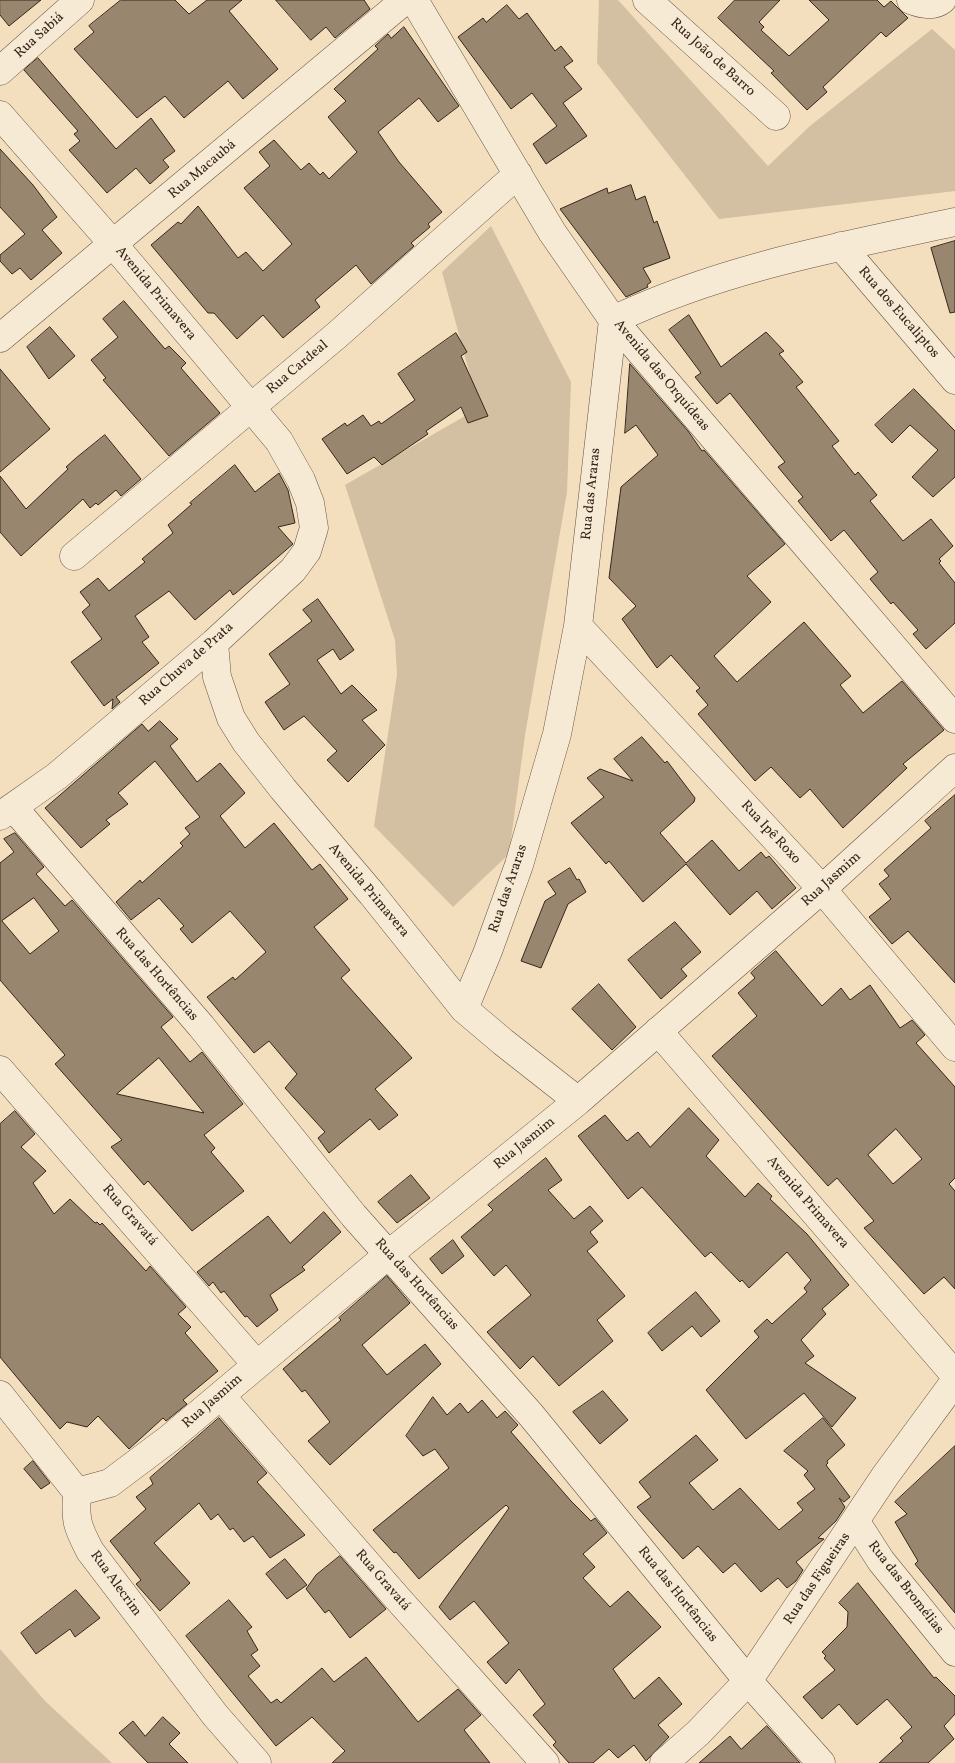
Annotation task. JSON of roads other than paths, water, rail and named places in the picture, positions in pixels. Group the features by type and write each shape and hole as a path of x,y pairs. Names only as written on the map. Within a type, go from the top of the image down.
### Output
{"street":[{"name":"Rua Sabiá","path":"0,71 80,0"},
{"name":"Rua Macaubá","path":"0,338 114,245 405,0"},
{"name":"Avenida das Orquídeas","path":"414,0 552,232 613,320 955,719"},
{"name":"Rua João de Barro","path":"647,0 776,116"},
{"path":"911,0 923,4 940,2"},
{"name":"Avenida Primavera","path":"0,115 114,245 279,442 300,480"},
{"name":"Rua Cardeal","path":"74,556 409,273 518,174"},
{"path":"613,320 657,299 697,284 781,259 955,222"},
{"name":"Rua dos Eucaliptos","path":"841,246 955,380"},
{"name":"Rua das Araras","path":"464,1009 488,951 518,865 557,734 578,626 613,320"},
{"name":"Rua Chuva de Prata","path":"6,812 57,776 214,643 283,580 307,551 314,528 310,503 300,480"},
{"name":"Rua Ipê Roxo","path":"578,626 822,889 955,1048"},
{"name":"Avenida Primavera","path":"214,643 218,677 231,718 246,742 464,1009 578,1101"},
{"name":"Rua Jasmim","path":"77,1492 110,1483 126,1473 221,1396 256,1364 389,1254 578,1101 822,889 955,768"},
{"name":"Rua das Hortências","path":"6,812 201,1026 354,1216 531,1415 748,1681 821,1763"},
{"name":"Avenida Primavera","path":"658,1032 955,1375"},
{"name":"Rua Gravatá","path":"0,1070 256,1364"},
{"name":"Rua das Figueiras","path":"664,1763 710,1721 748,1681 890,1469 955,1381"},
{"path":"0,1395 77,1492"},
{"name":"Rua Gravatá","path":"221,1396 398,1599 545,1763"},
{"name":"Rua Alecrim","path":"77,1492 76,1517 79,1530 90,1551 215,1715 257,1763"},
{"name":"Rua das Bromélias","path":"856,1522 881,1561 955,1652"}]}
